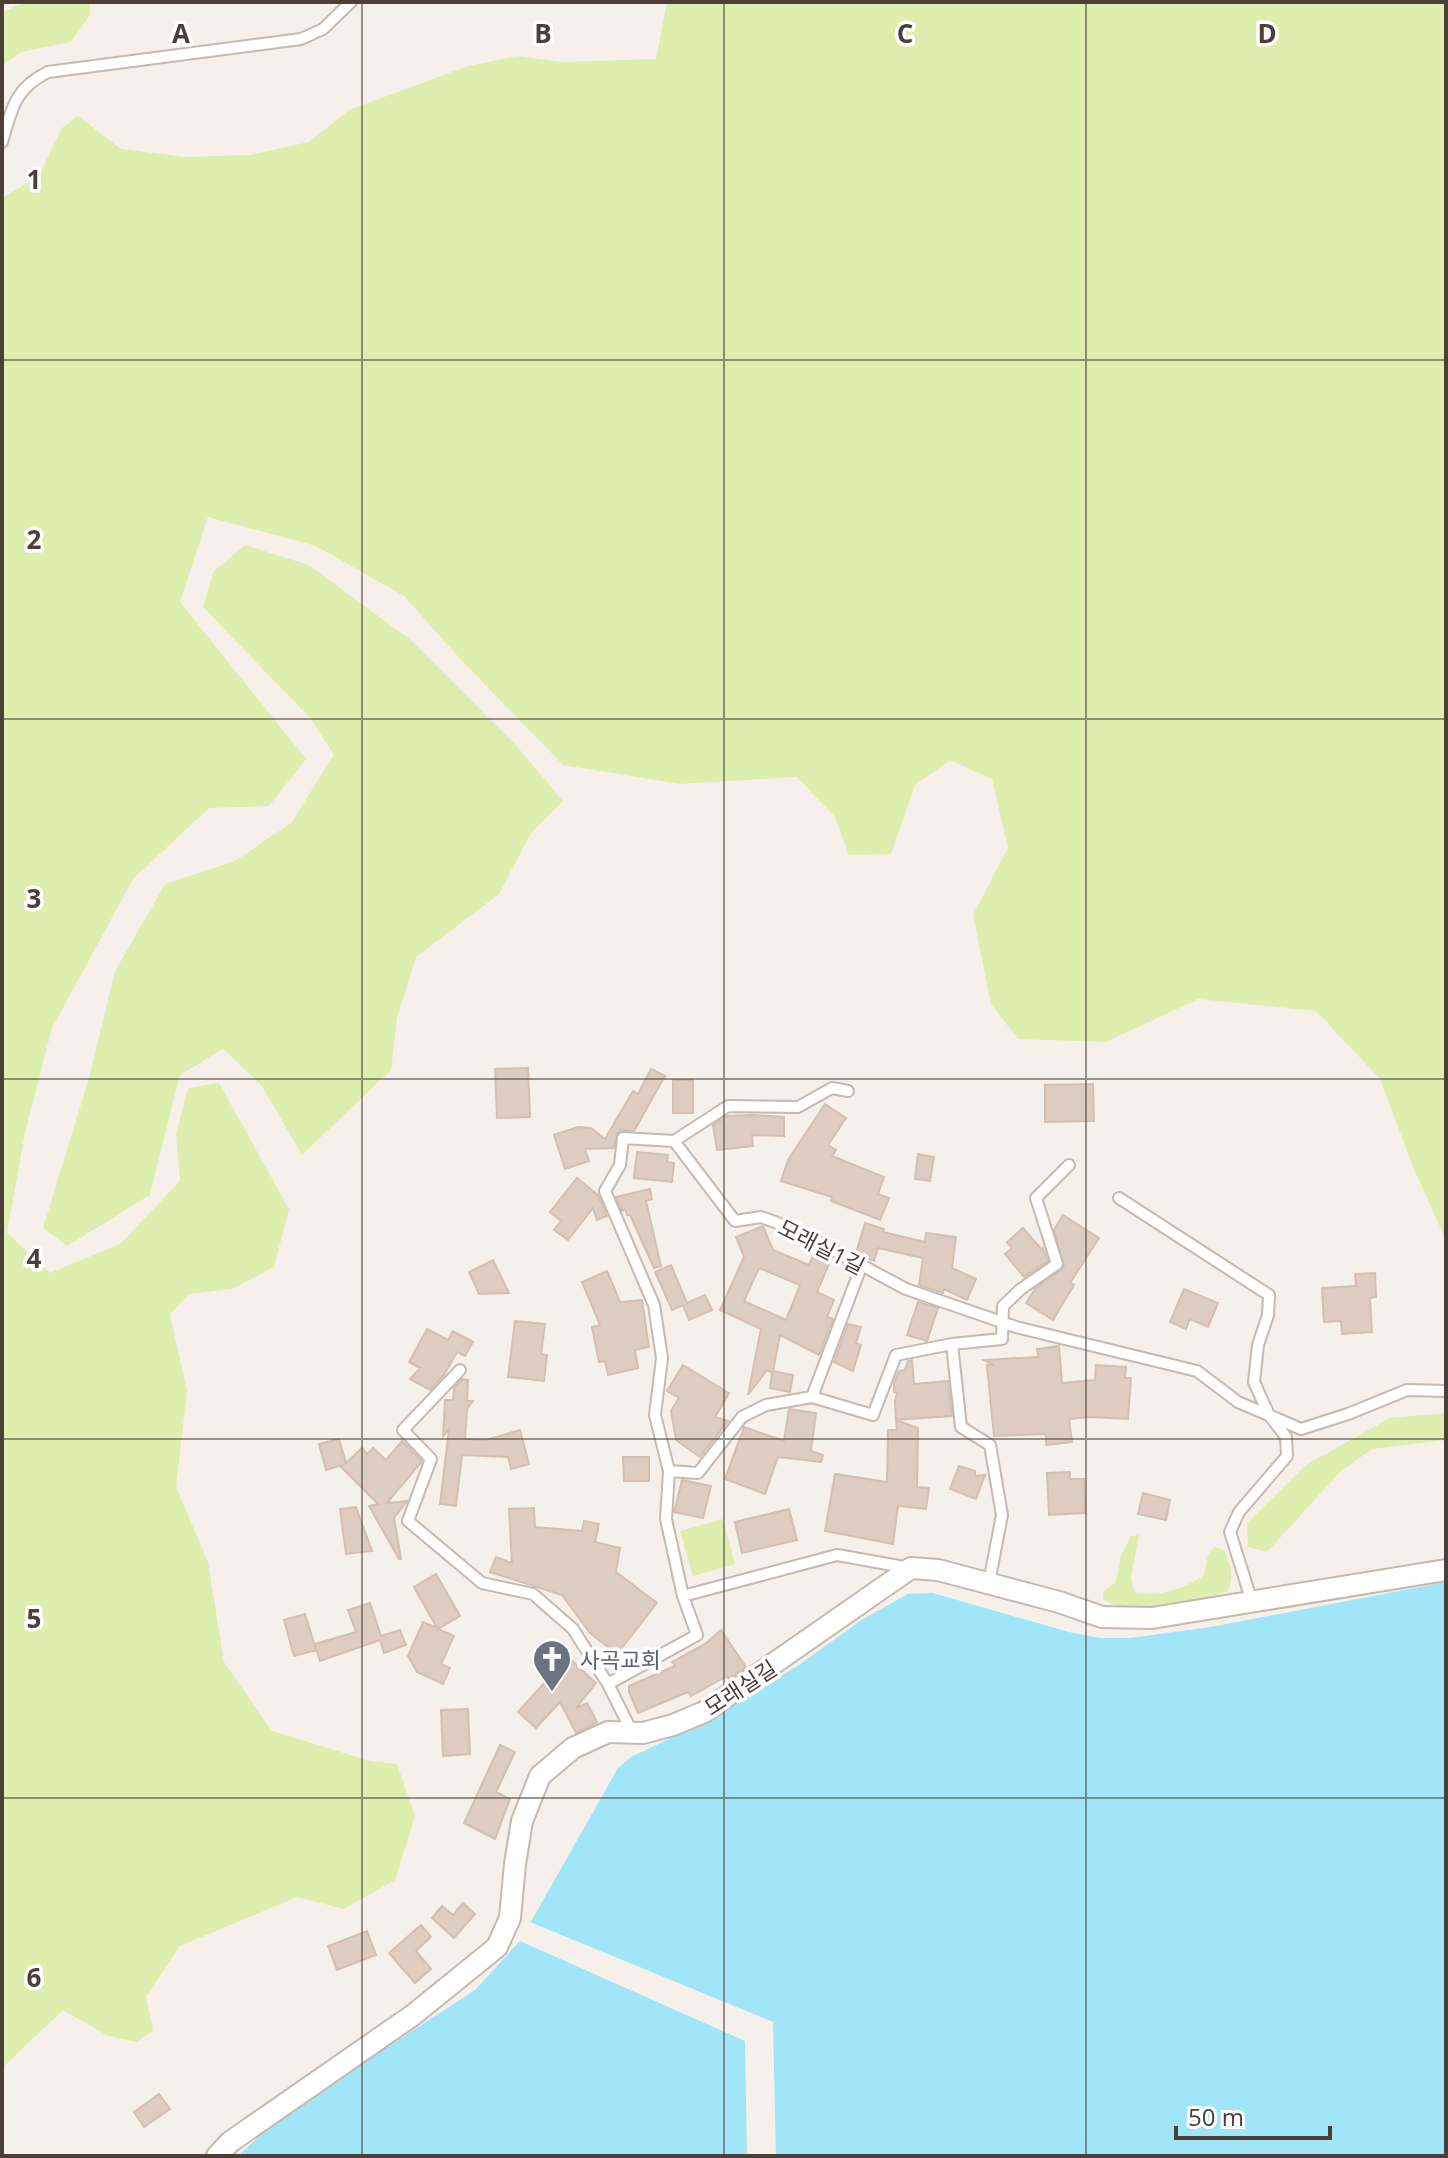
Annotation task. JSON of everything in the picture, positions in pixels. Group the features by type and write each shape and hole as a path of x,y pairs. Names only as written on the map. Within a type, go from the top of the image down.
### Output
{"street":[{"path":"911,1568 938,1570 989,1583 1102,1617 1152,1618 1446,1570"},
{"name":"모래실길","path":"217,2156 230,2142 413,2015 497,1947 510,1918 522,1821 540,1776 573,1748 608,1732 643,1733 704,1712 911,1568"}],"lane":[{"path":"2,142 18,94 48,72 301,39 323,29 351,2"},
{"path":"608,1684 697,1635 683,1596 666,1519 669,1471 655,1415 662,1358 654,1305 605,1191 620,1165 623,1138 674,1141 728,1106 798,1107 832,1088 848,1091"},
{"name":"모래실1길","path":"674,1141 735,1221 761,1217 794,1229 906,1289 1003,1323 1197,1371 1238,1402 1301,1429 1407,1390 1446,1391"},
{"path":"669,1471 698,1473 742,1417 766,1405 812,1397 873,1415 896,1355 952,1344 1002,1339 1003,1306 1057,1264 1036,1198 1069,1165"},
{"path":"1119,1198 1269,1295 1268,1315 1258,1345 1254,1382 1269,1415 1286,1437 1287,1456 1239,1512 1230,1532 1252,1602"},
{"path":"812,1397 861,1267"},
{"path":"952,1344 961,1427 990,1445 1002,1515 989,1583"},
{"path":"460,1370 403,1430 431,1459 408,1521 482,1583 533,1594 573,1629 608,1684 632,1732"},
{"path":"683,1596 837,1555 911,1568"}],"green space":[{"path":"90,2 90,15 71,42 21,52 2,66 2,13 18,5"},
{"path":"667,2 1446,2 1446,1240 1413,1167 1380,1079 1316,1011 1198,999 1106,1042 1018,1039 991,1004 973,915 1008,848 992,779 950,760 915,785 891,854 849,855 835,817 797,777 679,784 563,765 404,596 316,546 208,517 180,602 306,759 269,806 209,808 133,879 52,1028 25,1133 7,1233 50,1273 120,1244 180,1181 176,1134 188,1088 219,1083 289,1209 274,1267 232,1289 189,1294 170,1314 187,1391 176,1487 208,1562 224,1662 272,1731 370,1761 397,1764 415,1816 395,1880 344,1909 297,1897 180,1946 146,1996 153,2030 137,2042 108,2036 63,2010 2,2068 2,198 38,177 62,128 78,116 121,149 185,157 250,155 309,142 349,110 468,66 517,56 563,62 656,59"},
{"path":"245,545 309,565 412,641 513,742 563,801 531,833 499,894 416,957 397,1018 391,1070 302,1155 262,1086 223,1049 180,1075 150,1195 67,1246 43,1228 89,1078 115,971 165,884 235,861 291,823 334,755 311,719 203,607 213,572"},
{"path":"1446,1413 1446,1440 1372,1449 1340,1472 1267,1552 1248,1547 1247,1523 1306,1465 1390,1418"},
{"path":"723,1519 735,1564 693,1576 680,1531"},
{"path":"1139,1535 1131,1577 1135,1593 1162,1593 1197,1580 1204,1575 1208,1555 1214,1547 1224,1550 1228,1561 1231,1575 1228,1591 1197,1602 1149,1611 1133,1610 1103,1599 1103,1592 1116,1582 1121,1555 1131,1536"}],"water":[{"path":"1446,1582 1446,2156 238,2156 281,2116 475,1990 520,1941 618,1768 631,1757 675,1736 796,1667 863,1619 908,1594 933,1593 1069,1632 1100,1638 1130,1638 1211,1627"}],"pier":[{"path":"530,1922 773,2022 776,2156 747,2156 745,2041 520,1941"}],"building":[{"path":"528,1068 530,1117 497,1118 495,1069"},
{"path":"651,1069 665,1076 634,1131 617,1133 614,1148 585,1149 589,1161 565,1169 554,1135 578,1127 591,1128 605,1139 633,1091 638,1094"},
{"path":"673,1080 693,1080 693,1113 673,1113"},
{"path":"1093,1084 1094,1121 1045,1122 1045,1085"},
{"path":"825,1104 846,1118 828,1145 836,1150 832,1156 884,1177 878,1194 889,1198 880,1220 831,1201 832,1197 781,1181 788,1160"},
{"path":"727,1116 784,1117 784,1136 752,1135 753,1146 717,1150 713,1125"},
{"path":"637,1152 668,1155 667,1162 674,1163 672,1182 634,1178"},
{"path":"918,1154 934,1157 930,1181 915,1179"},
{"path":"577,1178 598,1195 607,1216 597,1220 593,1208 568,1240 554,1230 561,1221 550,1212"},
{"path":"650,1189 652,1199 646,1201 661,1266 654,1268 630,1215 625,1209 622,1211 616,1197"},
{"path":"1063,1215 1099,1238 1070,1283 1074,1285 1053,1320 1026,1303 1035,1289 1064,1267 1054,1230"},
{"path":"865,1223 884,1229 883,1232 925,1242 926,1233 956,1237 952,1268 976,1279 967,1300 944,1289 943,1293 919,1285 923,1258 878,1248 874,1261 856,1253"},
{"path":"763,1226 773,1250 809,1265 813,1256 829,1264 817,1292 834,1300 827,1317 833,1319 819,1355 780,1335 773,1371 793,1375 790,1392 770,1388 772,1373 767,1370 748,1395 761,1329 720,1310 744,1257 736,1237","holes":["759,1268 800,1285 786,1320 744,1301"]},
{"path":"1023,1228 1043,1248 1048,1261 1024,1277 1005,1254 1012,1248 1007,1242"},
{"path":"493,1260 509,1293 479,1294 469,1272"},
{"path":"671,1265 687,1303 705,1295 712,1310 689,1320 683,1305 672,1310 655,1272"},
{"path":"607,1271 620,1302 642,1300 649,1347 635,1350 638,1368 608,1375 605,1361 599,1362 592,1327 600,1325 582,1282"},
{"path":"1375,1273 1376,1297 1370,1298 1372,1332 1342,1334 1341,1321 1324,1322 1322,1288 1356,1286 1355,1274"},
{"path":"1184,1289 1218,1303 1208,1327 1190,1319 1186,1329 1170,1322"},
{"path":"918,1302 938,1308 927,1341 907,1335"},
{"path":"515,1321 545,1324 541,1354 547,1355 544,1381 508,1377"},
{"path":"848,1324 861,1327 856,1343 861,1345 853,1371 834,1362"},
{"path":"427,1329 448,1340 453,1331 473,1342 465,1356 457,1352 444,1375 430,1390 410,1379 420,1368 409,1362"},
{"path":"1059,1346 1062,1383 1095,1380 1096,1365 1126,1367 1125,1378 1131,1378 1128,1419 1069,1419 1072,1442 1046,1445 1046,1434 994,1436 987,1365 994,1365 984,1360 1038,1357 1037,1349"},
{"path":"912,1360 914,1384 948,1381 952,1416 896,1420 897,1393 894,1392 894,1383 899,1371 905,1370 908,1361"},
{"path":"683,1365 729,1393 715,1417 728,1421 700,1457 676,1440 671,1411 679,1398 667,1391"},
{"path":"462,1379 468,1380 467,1401 473,1401 467,1409 465,1439 486,1440 520,1430 529,1464 511,1469 508,1457 462,1455 456,1506 440,1504 449,1429 443,1436 445,1400 453,1400 454,1388"},
{"path":"789,1409 816,1413 811,1451 823,1455 821,1462 778,1457 765,1494 725,1479 744,1427 784,1441"},
{"path":"896,1420 918,1428 917,1487 929,1488 926,1509 898,1506 893,1544 825,1531 835,1474 887,1482 888,1430 897,1430"},
{"path":"339,1439 346,1463 362,1448 367,1454 373,1448 386,1460 402,1441 422,1461 387,1503 407,1501 394,1518 401,1559 369,1506 378,1504 341,1467 343,1465 326,1470 319,1444"},
{"path":"623,1457 649,1457 649,1481 624,1481"},
{"path":"959,1466 975,1471 975,1476 985,1475 976,1499 950,1489"},
{"path":"1070,1472 1070,1479 1084,1479 1085,1513 1049,1515 1047,1473"},
{"path":"682,1480 711,1486 703,1518 674,1512"},
{"path":"1143,1493 1170,1500 1166,1520 1138,1514"},
{"path":"356,1507 372,1551 346,1554 340,1509"},
{"path":"534,1508 535,1527 582,1531 584,1521 599,1524 595,1542 620,1548 616,1572 657,1603 617,1654 590,1633 562,1595 490,1572 496,1557 512,1563 509,1509"},
{"path":"789,1509 797,1540 742,1553 735,1522"},
{"path":"436,1574 460,1616 438,1629 454,1636 441,1664 450,1668 443,1684 417,1672 408,1656 423,1622 437,1628 414,1587"},
{"path":"370,1603 381,1636 400,1630 406,1645 384,1653 380,1640 320,1661 315,1644 356,1632 348,1610"},
{"path":"305,1614 316,1650 294,1656 284,1620"},
{"path":"721,1630 746,1667 729,1679 727,1676 691,1696 688,1692 638,1713 629,1686 675,1666 672,1662 705,1644"},
{"name":"사곡교회","path":"568,1657 596,1683 576,1708 587,1703 597,1722 576,1733 560,1702 536,1728 518,1712"},
{"path":"468,1709 470,1754 443,1756 441,1710"},
{"path":"500,1745 515,1752 496,1792 510,1799 495,1839 464,1823"},
{"path":"463,1903 475,1914 454,1938 432,1918 442,1906 453,1915"},
{"path":"421,1925 431,1937 416,1951 431,1969 415,1983 389,1953"},
{"path":"367,1931 376,1955 337,1970 328,1946"},
{"path":"159,2094 170,2109 144,2127 134,2112"}],"place":[{"name":"사곡교회","path":"552,1693"}]}
